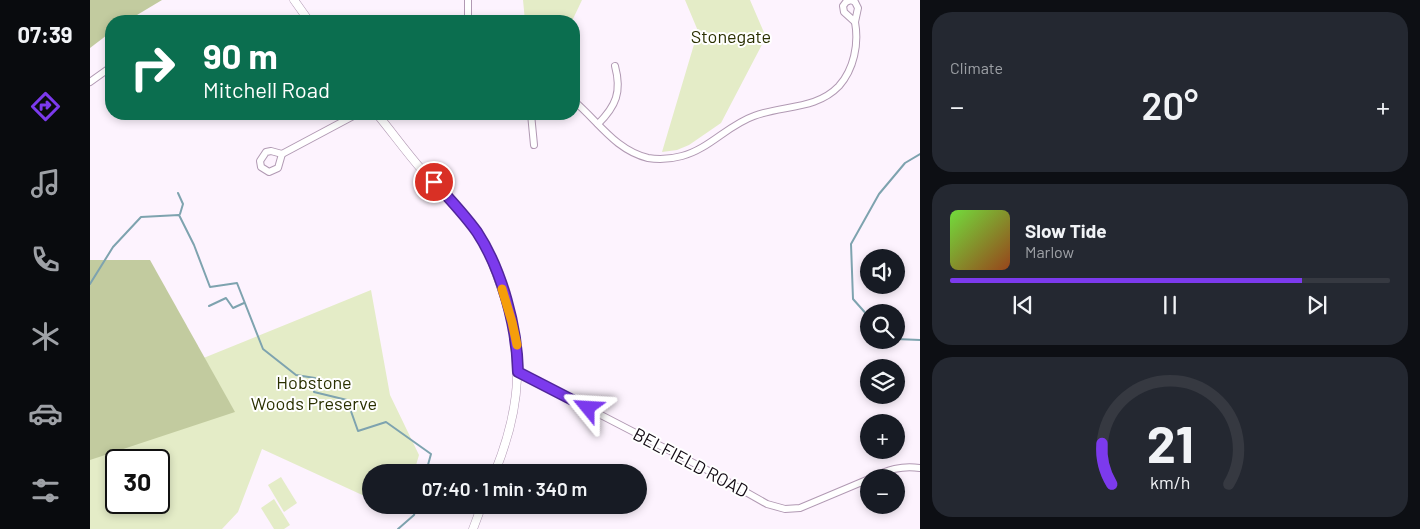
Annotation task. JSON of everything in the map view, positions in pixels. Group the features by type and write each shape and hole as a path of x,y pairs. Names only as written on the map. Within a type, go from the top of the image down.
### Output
{"street":[{"path":"294,0 305,15"},
{"path":"468,0 468,15"},
{"path":"580,107 616,142 631,152 647,158 663,159 683,156 709,143 736,124 778,109 802,106 826,96 839,86 851,66 856,48 855,22"},
{"path":"598,124 611,110 616,100 618,82 615,66"},
{"path":"90,82 105,71"},
{"path":"282,154 346,120"},
{"path":"382,120 409,154 463,214 484,246 493,264 512,322 517,345 518,372 516,399 511,424 498,464"},
{"path":"532,120 534,145"},
{"name":"BELFIELD ROAD","path":"518,372 707,470 767,504 785,509 800,508 860,482"},
{"name":"BELFIELD ROAD","path":"894,469 908,466 920,468"},
{"path":"473,529 479,514"}],"green space":[{"path":"90,0 162,0 137,15 105,15 105,37 90,48"},
{"path":"523,0 582,0 575,15 524,15"},
{"name":"Stonegate","path":"685,0 750,0 766,37 721,123 689,145 677,150 662,152 698,31"},
{"path":"90,260 150,260 235,412 123,449 105,449 105,455 90,460"},
{"name":"Hobstone Woods Preserve","path":"371,290 390,395 419,455 416,464 362,464 362,495 262,449 238,512 222,529 90,529 90,404"},
{"path":"281,477 297,503 284,512 268,485"},
{"path":"274,499 290,525 284,529 274,529 261,508"}],"waterway":[{"path":"860,307 853,299 851,244 879,194 905,163 920,154"},
{"path":"178,193 183,204 180,214"},
{"path":"90,284 113,247 141,217 179,215 194,245 210,287 237,283 263,349 296,375 315,378 314,392 347,400 358,431 386,422 431,454 428,464"},
{"path":"209,306 226,298 233,308 244,303"},
{"path":"905,339 920,340"},
{"path":"398,529 414,514"}],"slow traffic":[{"path":"502,289 517,345"}],"route":[{"path":"434,182 474,229 493,264 515,334 518,372 588,408"}]}
